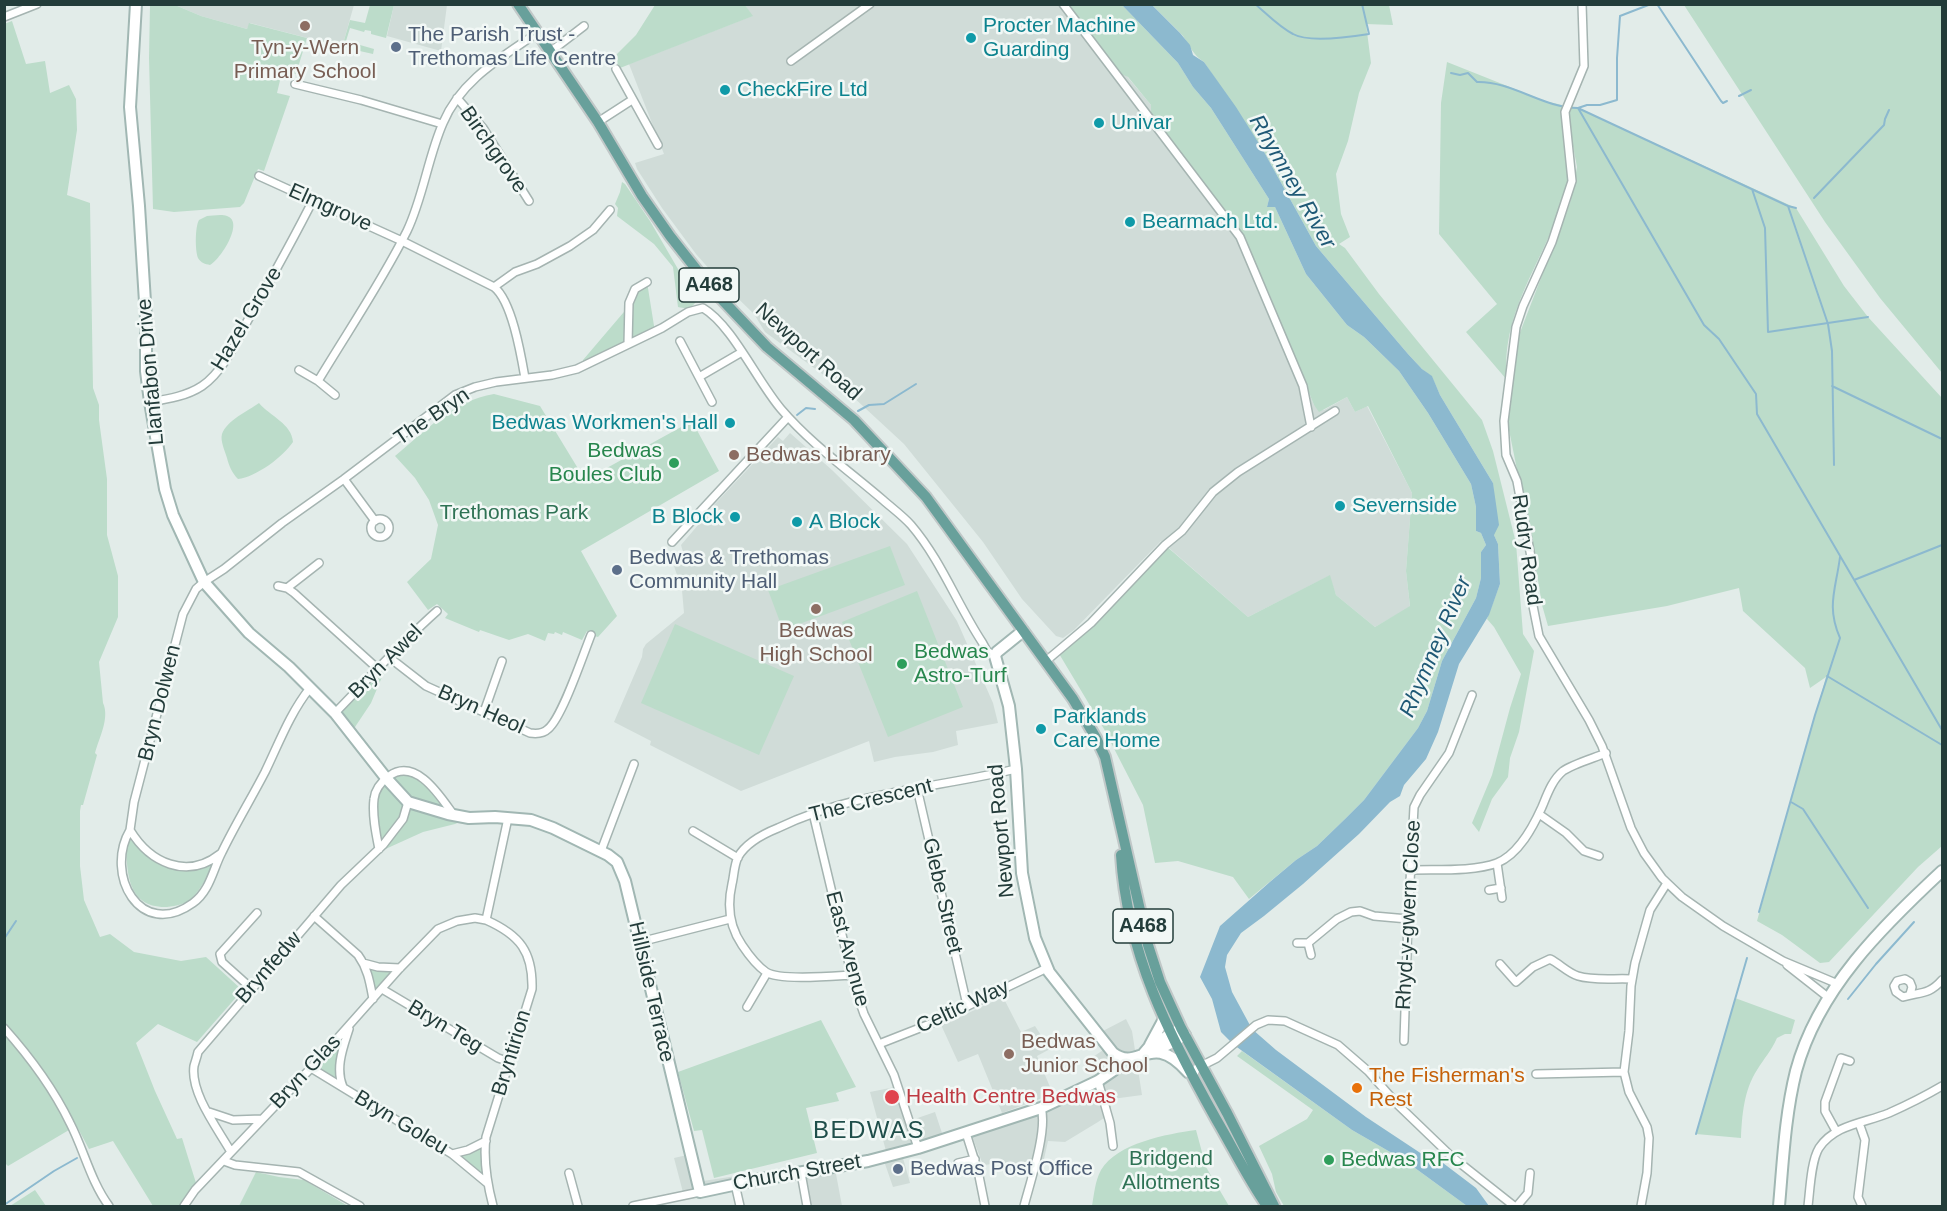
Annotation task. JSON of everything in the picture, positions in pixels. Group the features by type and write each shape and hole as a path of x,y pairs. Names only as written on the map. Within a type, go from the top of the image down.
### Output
{"main road":[{"name":"Newport Road","path":"518,4 598,122 652,211 711,288 767,347 854,420 926,497 1073,699 1101,747 1109,770 1118,819 1154,966 1192,1077 1267,1206"},
{"name":"Newport Road","path":"1118,819 1122,877 1132,932 1148,983 1164,1019 1202,1065 1274,1206"}],"street":[{"path":"4,16 37,4"},
{"name":"Llanfabon Drive","path":"136,4 130,107 139,206 147,371 165,489 173,515 204,582 249,633 289,667 335,713"},
{"path":"791,62 870,4"},
{"path":"1063,4 1240,237 1303,386 1311,427"},
{"name":"Rudry Road","path":"1582,4 1584,66 1565,112 1572,181 1552,242 1516,327 1504,421 1506,455 1517,481 1531,556 1532,602 1539,636 1606,753 1631,828 1650,863 1667,883 1707,915 1783,961"},
{"path":"550,52 584,26"},
{"path":"318,381 410,225 442,124 457,98 478,73 537,33"},
{"path":"616,69 658,145"},
{"path":"295,84 361,100 442,124"},
{"name":"Birchgrove","path":"457,98 483,128 529,201"},
{"path":"598,122 632,100"},
{"name":"Elmgrove","path":"259,176 402,241 494,287"},
{"name":"Hazel Grove","path":"150,402 183,395 204,385 213,376 238,340 312,200"},
{"path":"525,378 511,319 499,292 494,287 515,272 537,264 570,246 593,230 610,210"},
{"path":"628,344 629,303 635,289 647,282"},
{"name":"Newport Road","path":"688,312 703,308 717,318 762,385 788,417 817,447 910,524 948,579 984,646 995,656 1007,696 1016,769 1022,873 1035,938 1047,968 1110,1050 1120,1059"},
{"name":"The Bryn","path":"204,582 455,395 475,387 577,369 662,328 688,312"},
{"path":"680,341 712,402"},
{"path":"699,377 742,352"},
{"path":"299,370 318,381 335,395"},
{"path":"1046,661 1086,627 1165,545 1182,531 1213,492 1238,472 1335,411"},
{"path":"672,542 788,417"},
{"path":"344,479 375,521"},
{"path":"287,588 319,563"},
{"name":"Bryn Dolwen","path":"204,582 192,596 183,614 134,802 130,830 125,837 121,852 122,873 128,892 138,906 150,913 167,914 182,910 195,902 209,883 220,854 265,770 294,709 310,688"},
{"path":"278,586 287,588 378,669"},
{"name":"Bryn Awel","path":"335,713 406,639 437,611"},
{"path":"995,656 1023,631"},
{"name":"Bryn Heol","path":"390,658 426,686 530,733 540,733 550,728 559,714 591,635"},
{"path":"484,712 502,660"},
{"name":"Rhyd-y-gwern Close","path":"1404,1041 1414,807 1449,753 1472,695"},
{"path":"335,713 408,802 470,818 508,818 486,920"},
{"path":"1410,870 1470,868 1497,863 1507,858 1522,842 1551,786 1563,771 1606,753"},
{"path":"601,851 634,764"},
{"name":"The Crescent","path":"738,858 760,836 813,813 873,796 1016,769"},
{"path":"379,849 373,811 374,797 377,788 392,774 403,772 422,777 434,788 453,814"},
{"name":"Glebe Street","path":"917,788 967,1005"},
{"name":"Brynfedw","path":"231,1152 195,1084 194,1067 198,1052 355,870 379,849 403,819 408,802"},
{"name":"East Avenue","path":"813,813 852,975 864,1014 902,1097 918,1148"},
{"path":"1539,813 1566,833 1584,851 1599,856"},
{"name":"Hillside Terrace","path":"508,818 531,820 553,828 601,851 617,862 625,881 700,1192"},
{"path":"130,830 147,851 160,861 175,866 202,864 220,854"},
{"path":"693,831 738,858 730,891 729,919 735,935 750,956 767,973 785,976 852,975"},
{"path":"1497,863 1502,898"},
{"path":"1779,1206 1788,1108 1796,1070 1810,1032 1829,998 1858,956 1942,871"},
{"path":"1641,1206 1647,1173 1647,1127 1629,1092 1624,1072 1629,1031 1631,979 1650,910 1667,883"},
{"path":"1489,890 1501,888"},
{"path":"1297,943 1308,943 1337,919 1351,912 1360,911 1374,916 1408,919"},
{"path":"314,916 363,963 368,974 373,999"},
{"path":"252,988 222,962 220,954 256,918"},
{"name":"Bryn Glas","path":"184,1206 195,1190 438,929 457,921 474,918 486,920"},
{"path":"640,942 729,919"},
{"name":"Bryntirion","path":"486,920 504,928 519,940 528,955 533,974 532,989 486,1141 484,1154 487,1183 493,1206"},
{"path":"1308,943 1311,955"},
{"path":"1500,964 1516,982 1533,968 1550,959 1581,977 1631,979"},
{"path":"1783,961 1838,984"},
{"path":"1783,961 1829,998"},
{"path":"363,963 378,967 400,968"},
{"name":"Celtic Way","path":"879,1044 930,1024 1047,968"},
{"path":"747,1007 767,973"},
{"path":"1910,994 1929,992 1942,980"},
{"name":"Bryn Teg","path":"382,988 498,1058 510,1062"},
{"path":"1149,1050 1164,1019"},
{"path":"1149,1050 1173,1057 1192,1077 1194,1071 1217,1058 1252,1029 1268,1020 1282,1020 1338,1045 1368,1071 1398,1105 1451,1156 1516,1206 1528,1193 1530,1173"},
{"name":"Bryn Glas","path":"343,1087 339,1076 339,1065 351,1024"},
{"path":"4,1028 25,1051 48,1084 70,1123 86,1163 109,1206"},
{"path":"1120,1059 1130,1059 1178,1034"},
{"path":"1836,1131 1825,1111 1826,1102 1841,1058 1850,1061"},
{"name":"Church Street","path":"633,1206 735,1184 868,1161 918,1148 1041,1108 1098,1081 1114,1070 1120,1059"},
{"name":"Bryn Goleu","path":"311,1068 452,1154 487,1183"},
{"path":"1536,1074 1624,1072"},
{"path":"1098,1081 1110,1124 1113,1146"},
{"path":"1808,1206 1818,1149 1836,1131 1905,1106 1942,1086"},
{"path":"1024,1206 1042,1130 1044,1116 1041,1108"},
{"name":"Bryn Glas","path":"208,1112 233,1120 262,1119"},
{"path":"1859,1123 1864,1140 1858,1197 1862,1206"},
{"path":"966,1133 975,1159 985,1206"},
{"path":"452,1154 468,1150 486,1141"},
{"path":"958,1163 975,1159"},
{"path":"224,1161 235,1166 298,1172 360,1206"},
{"path":"569,1173 578,1206"},
{"path":"801,1173 807,1206"},
{"path":"735,1184 740,1206"}],"shaded area":[{"name":"Tyn-y-Wern Primary School","path":"175,5 354,5 342,47 250,23 247,29 201,16"},
{"path":"394,5 447,5 441,51 387,36"},
{"path":"745,5 1067,5 1151,105 1151,115 1244,240 1268,291 1314,405 1324,410 1347,397 1355,412 1367,406 1412,493 1406,571 1410,607 1375,627 1336,595 1329,576 1248,617 1161,541 1074,630 1063,638 1056,636 1022,599 983,542 904,444 851,395 765,332 754,314 696,254 637,169 635,163 664,154 629,64 752,16"},
{"name":"Bedwas High School","path":"790,433 832,470 907,544 957,621 993,703 998,723 956,731 958,745 933,752 874,762 869,741 741,791 650,745 651,741 614,722 646,644 684,613 682,590 673,563 683,552 681,545 704,518 712,513 714,505 778,437 783,441"},
{"name":"Bedwas Junior School","path":"1003,997 1021,1032 1035,1026 1050,1049 1037,1056 1053,1094 1002,1113 978,1054 958,1062 942,1025"},
{"path":"1126,1019 1132,1031 1142,1095 1112,1099 1110,1114 1098,1122 1065,1142 1048,1141 1044,1159 1016,1164 983,1165 972,1136 903,1158 910,1183 893,1187 884,1161 836,1174 842,1206 803,1206 798,1177 685,1200 674,1158 696,1153 703,1181 886,1151 870,1092 895,1087 906,1122 935,1112 943,1136 1004,1117 1052,1098 1098,1076 1090,1059 1109,1046 1101,1032"}],"green space":[{"path":"1941,4 1942,373 1880,298 1825,222 1684,5"},
{"path":"150,5 175,5 201,16 247,29 249,23 307,38 296,74 282,72 277,93 290,96 264,171 258,169 244,203 240,207 174,212 153,209"},
{"path":"370,5 394,5 386,38 371,34 371,31 365,30 364,32 350,28 346,41 374,49 373,54 342,47 350,20 365,23"},
{"path":"655,5 745,5 753,16 620,68 614,57 636,35"},
{"path":"1067,5 1122,5 1178,63 1193,87 1211,108 1269,199 1267,207 1275,207 1306,274 1347,325 1364,337 1399,371 1428,413 1471,484 1476,507 1476,531 1481,533 1486,545 1481,552 1481,578 1476,598 1442,661 1427,711 1418,728 1364,800 1317,846 1296,860 1249,899 1233,877 1178,861 1155,863 1143,805 1104,729 1058,652 1165,545 1248,617 1330,575 1336,595 1375,627 1410,606 1406,571 1412,493 1368,406 1355,412 1347,397 1319,412 1314,405 1268,291 1244,240 1151,115 1151,105 1128,77 1119,73"},
{"path":"1152,5 1389,5 1393,25 1366,24 1371,63 1359,93 1348,141 1336,174 1341,214 1350,237 1339,244 1345,248 1379,294 1482,420 1493,451 1516,543 1523,634 1534,651 1519,732 1510,758 1508,777 1492,799 1479,832 1472,823 1492,775 1521,674 1487,619 1500,584 1498,544 1494,535 1493,483 1440,395 1432,377 1408,354 1316,246 1263,150 1204,62 1194,53 1183,36"},
{"path":"12,21 26,64 45,61 50,93 69,85 76,99 77,130 67,195 90,203 93,388 99,405 107,479 107,535 118,576 118,617 99,662 105,721 80,811 80,866 84,900 100,937 110,934 134,952 181,961 206,957 240,988 239,994 197,1042 158,1024 136,1043 177,1139 182,1138 196,1183 180,1206 153,1206 113,1141 89,1149 74,1121 67,1124 69,1130 8,1166 5,1163 4,24"},
{"path":"1447,62 1545,101 1562,105 1568,168 1566,188 1559,213 1518,305 1507,353 1507,380 1466,332 1497,304 1439,234 1441,103"},
{"path":"1571,108 1578,108 1796,208 1844,286 1868,317 1942,398 1942,846 1918,867 1829,962 1820,963 1782,935 1757,921 1826,677 1810,688 1805,668 1743,611 1739,588 1667,606 1548,626 1509,430 1509,407 1519,335 1570,203 1577,167 1568,120"},
{"path":"622,182 650,221 692,293 696,302 690,307 678,307 673,267 654,244 617,216 618,208 615,204"},
{"path":"207,216 227,216 232,220 233,225 225,249 210,265 198,258 196,244 199,220"},
{"path":"647,282 655,332 583,367 583,360 629,306 632,295"},
{"name":"Trethomas Park","path":"494,394 540,406 585,480 692,421 719,471 581,551 617,616 598,637 587,631 582,640 563,632 562,635 555,632 554,634 548,633 545,641 528,634 509,640 480,630 479,632 445,618 448,614 437,604 428,610 407,582 431,559 438,525 429,500 415,478 395,456 440,418 479,397"},
{"path":"259,403 285,425 293,442 269,465 238,479 229,464 222,443 222,434 228,424"},
{"path":"890,546 905,585 783,630 768,590"},
{"name":"Bedwas Astro-Turf","path":"917,591 963,707 888,737 842,622"},
{"path":"675,624 794,676 759,755 641,703"},
{"path":"390,658 371,703 351,733 335,713"},
{"path":"403,772 422,777 453,814 469,818 423,832 370,856 379,849 374,797 386,778"},
{"path":"129,839 156,861 172,868 190,870 213,865 213,870 196,894 188,901 170,907 154,906 143,901 136,894 132,885 126,852 126,840"},
{"path":"363,963 400,968 373,999"},
{"path":"1735,998 1795,1020 1791,1034 1777,1038 1749,1086 1744,1103 1741,1138 1696,1134"},
{"path":"821,1020 856,1087 836,1093 839,1101 806,1108 817,1153 714,1178 702,1130 694,1131 678,1072"},
{"path":"351,1024 343,1046 341,1083 311,1068"},
{"name":"Bedwas RFC","path":"1242,1051 1352,1130 1404,1160 1467,1206 1284,1206 1276,1192 1272,1174 1259,1146 1307,1119 1313,1110 1237,1056"},
{"name":"Bridgend Allotments","path":"1196,1130 1206,1167 1229,1206 1092,1206 1096,1183 1101,1170 1108,1161 1144,1141"},
{"path":"486,1141 487,1183 452,1154"},
{"path":"256,1172 304,1180 348,1206 239,1206"},
{"path":"35,1190 46,1206 10,1206"}],"water":[{"path":"1122,5 1152,5 1190,45 1193,55 1204,62 1263,150 1316,246 1408,354 1432,376 1440,395 1493,483 1499,525 1494,535 1498,544 1500,584 1489,615 1459,664 1438,732 1426,759 1404,785 1400,796 1390,802 1359,834 1303,884 1241,933 1227,955 1225,967 1232,992 1252,1029 1276,1050 1366,1117 1437,1164 1443,1163 1476,1188 1489,1206 1467,1206 1404,1160 1352,1130 1234,1045 1221,1032 1212,999 1200,977 1220,926 1296,860 1317,846 1364,800 1418,728 1427,711 1442,661 1476,598 1481,578 1481,552 1486,545 1481,533 1476,531 1476,507 1471,484 1428,413 1399,371 1364,337 1347,325 1306,274 1275,207 1267,207 1269,199 1211,108 1193,87 1178,63"}],"waterway":[{"path":"1255,4 1293,34 1319,39 1369,34 1362,4"},
{"path":"1578,108 1617,100 1620,16 1651,4"},
{"path":"1657,4 1721,101 1723,103 1727,101"},
{"path":"1451,73 1460,75 1468,73 1477,82 1503,86 1552,104 1578,108 1704,325 1719,339 1756,394 1757,414 1942,730"},
{"path":"1739,96 1751,90"},
{"path":"1580,109 1788,206 1828,324 1832,351 1834,465"},
{"path":"1814,198 1884,125 1889,110"},
{"path":"1752,189 1765,228 1768,332 1868,317"},
{"path":"1788,206 1796,208"},
{"path":"858,411 869,405 884,404 916,384"},
{"path":"1832,386 1942,439"},
{"path":"797,415 806,408 815,409"},
{"path":"1854,580 1942,545"},
{"path":"1759,912 1815,715 1840,638 1833,607 1840,557"},
{"path":"1827,676 1942,745"},
{"path":"1791,802 1803,809 1868,908"},
{"path":"4,939 16,921"},
{"path":"1848,999 1914,922"},
{"path":"1696,1134 1747,958"},
{"path":"4,1205 77,1158"}],"place":[{"name":"Tyn-y-Wern Primary School","path":"305,26"},
{"name":"Procter Machine Guarding","path":"971,38"},
{"name":"The Parish Trust - Trethomas Life Centre","path":"396,47"},
{"name":"CheckFire Ltd","path":"725,90"},
{"name":"Univar","path":"1099,123"},
{"name":"Bearmach Ltd.","path":"1130,222"},
{"name":"Bedwas Workmen's Hall","path":"730,423"},
{"name":"Bedwas Library","path":"734,455"},
{"name":"Bedwas Boules Club","path":"674,463"},
{"name":"Severnside","path":"1340,506"},
{"name":"B Block","path":"735,517"},
{"name":"A Block","path":"797,522"},
{"name":"Bedwas & Trethomas Community Hall","path":"617,570"},
{"name":"Bedwas High School","path":"816,609"},
{"name":"Bedwas Astro-Turf","path":"902,664"},
{"name":"Parklands Care Home","path":"1041,729"},
{"name":"Bedwas Junior School","path":"1009,1054"},
{"name":"The Fisherman's Rest","path":"1357,1088"},
{"name":"Health Centre Bedwas","path":"892,1097"},
{"name":"Bedwas RFC","path":"1329,1160"},
{"name":"Bedwas Post Office","path":"898,1169"}],"district":[{"name":"BEDWAS","path":"869,1131"}],"water label":[{"name":"Rhymney River","path":"1292,182"},
{"name":"Rhymney River","path":"1436,647"}]}
